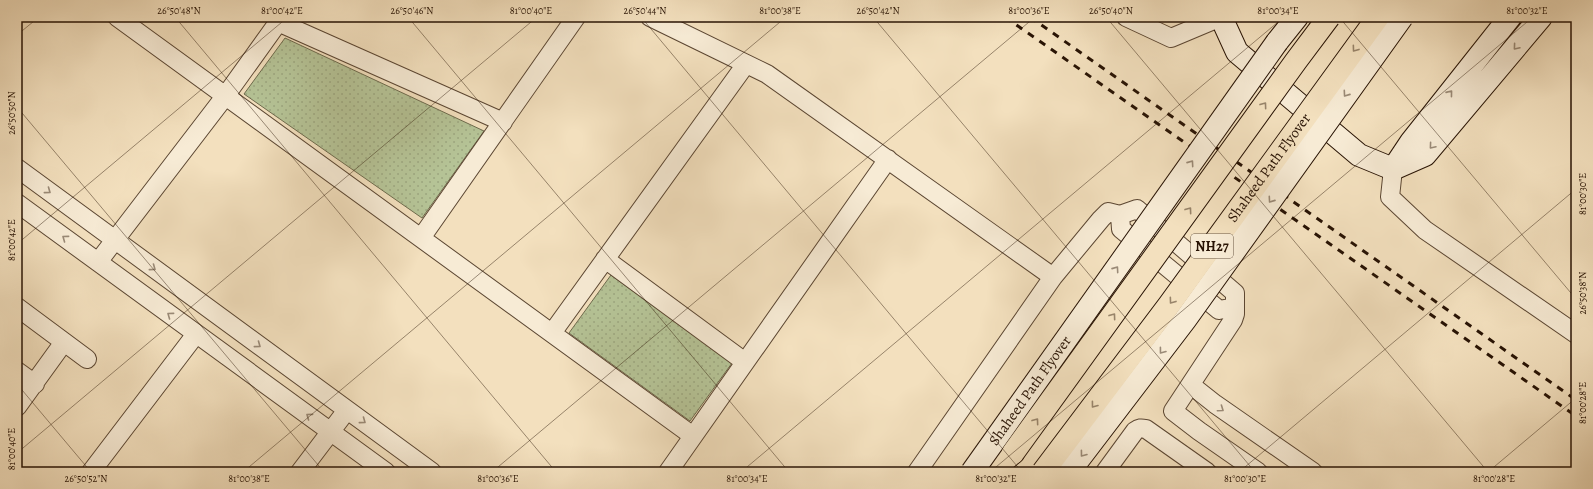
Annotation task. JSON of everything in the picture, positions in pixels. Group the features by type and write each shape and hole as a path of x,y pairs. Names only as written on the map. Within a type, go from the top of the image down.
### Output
{"highway":[{"name":"Shaheed Path Flyover","path":"999,472 1329,17"},
{"name":"Shaheed Path Flyover","path":"1043,472 1169,305 1378,17"},
{"path":"990,472 1013,453"}],"street":[{"path":"118,17 694,436"},
{"path":"421,238 576,17"},
{"path":"650,17 767,74 1053,277"},
{"path":"1126,17 1170,38 1221,17 1238,52 1359,155 1393,169 1425,155 1541,17"},
{"name":"Shaheed Path Flyover","path":"972,472 1277,42 1297,17"},
{"name":"Shaheed Path Flyover","path":"1069,472 1185,320 1402,17"},
{"path":"1510,17 1411,142 1393,169 1390,197 1425,230 1576,334"},
{"path":"98,262 226,96 280,20 502,122"},
{"path":"552,333 746,64"},
{"path":"668,472 888,159"},
{"path":"17,168 432,472"},
{"path":"17,203 386,472"},
{"path":"917,472 1053,277 1105,215 1108,212 1120,215 1137,210 1236,293 1236,314 1233,320 1173,411 1199,432 1258,472"},
{"path":"1120,215 1121,229 1219,310 1235,307"},
{"path":"605,259 745,362"},
{"path":"17,307 87,359"},
{"path":"91,472 196,334"},
{"path":"17,407 64,342"},
{"path":"17,371 34,384"},
{"path":"1191,385 1215,404 1312,472"},
{"path":"300,472 347,410"},
{"path":"1105,472 1135,431 1142,428 1146,429 1207,472"}],"green space":[{"path":"285,38 484,131 422,218 244,94"},
{"path":"611,275 732,363 690,421 569,333"}],"railway":[{"path":"1005,17 1576,416"},
{"path":"1030,17 1576,400"}]}
